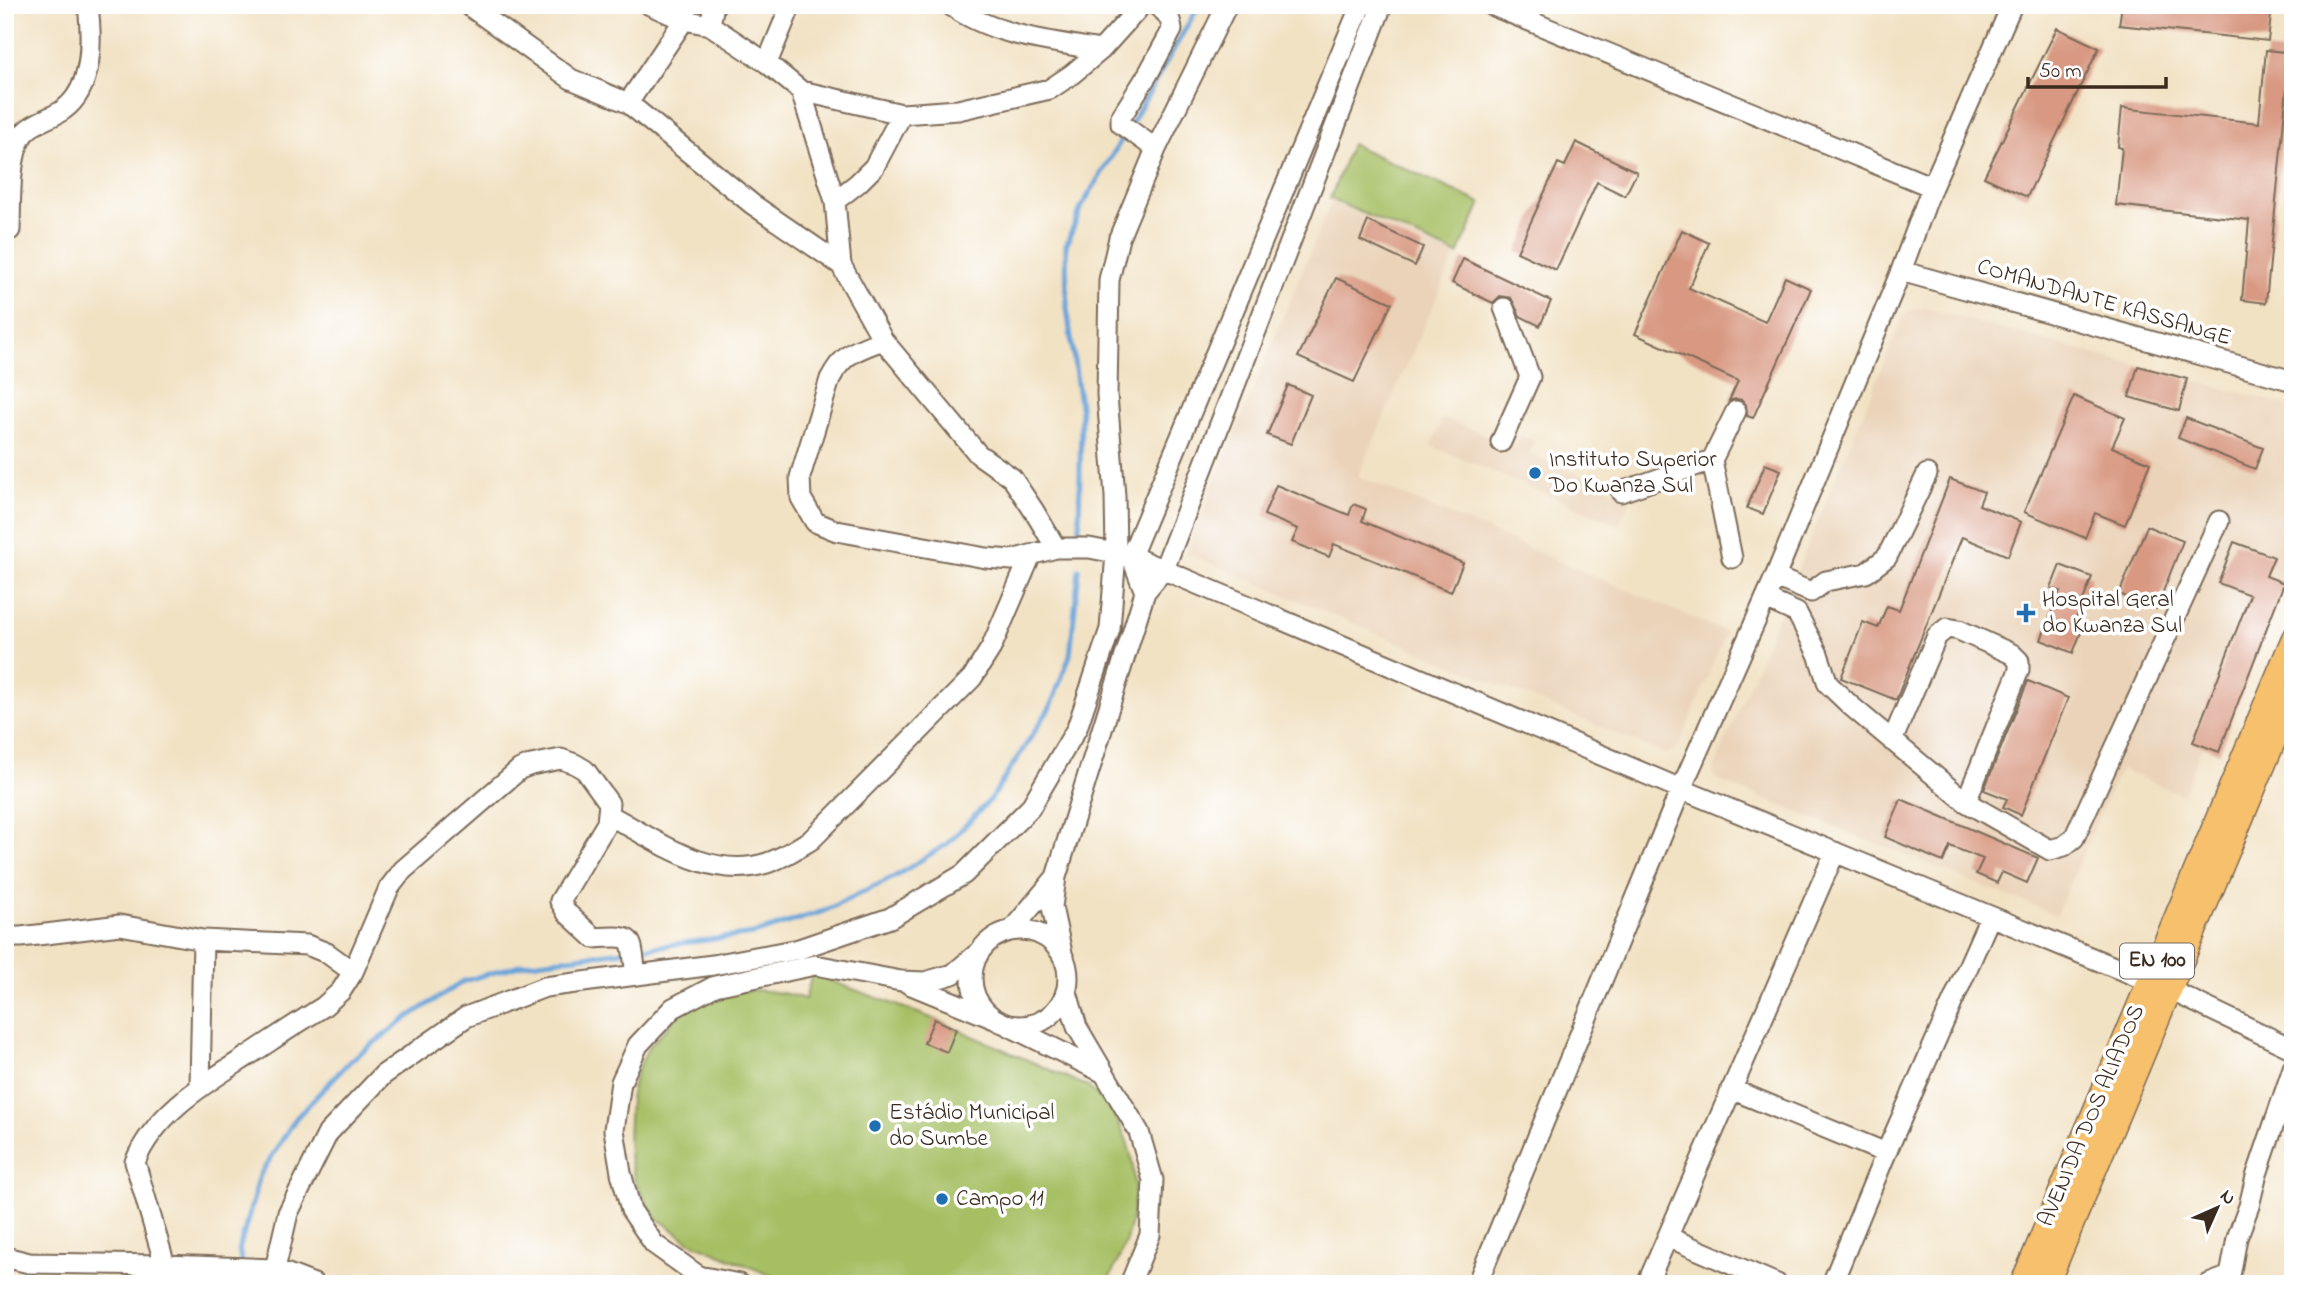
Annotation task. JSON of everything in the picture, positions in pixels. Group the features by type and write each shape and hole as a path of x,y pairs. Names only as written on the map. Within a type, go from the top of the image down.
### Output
{"main road":[{"name":"AVENIDA DOS ALIADOS","path":"2047,1284 2293,639"},
{"name":"AVENIDA DOS ALIADOS","path":"2023,1284 2293,695"}],"street":[{"path":"10,230 15,152 25,132 64,109 80,93 90,50 88,5"},
{"path":"468,5 571,79 628,103 752,204 841,265"},
{"path":"650,5 684,20 710,25 767,63 801,91 902,114 958,110 1050,89 1101,50 1138,9 1138,5"},
{"path":"710,25 714,5"},
{"path":"767,63 792,5"},
{"path":"950,5 962,14 1008,33 1101,50"},
{"path":"1152,147 1126,129 1121,124 1121,117 1172,30 1167,13 1156,5"},
{"path":"1144,592 1123,554 1115,496 1107,394 1109,280 1119,238 1152,147 1227,5"},
{"path":"270,1274 288,1213 328,1132 383,1075 466,1017 545,987 635,962 713,965 799,949 890,918 964,874 1030,808 1077,728 1110,629 1123,554 1362,5"},
{"path":"1130,1284 1150,1236 1153,1180 1139,1132 1077,1027 1067,992 1068,970 1052,907 1056,877 1144,592 1164,569 1382,5"},
{"path":"1491,5 1932,187"},
{"path":"1476,1284 1681,789 1766,599 1901,271 1932,187 2012,5"},
{"path":"628,103 684,20"},
{"path":"801,91 835,201 841,265 883,340 978,453 1012,478 1056,548"},
{"path":"835,201 874,167 902,114"},
{"name":"COMANDANTE KASSANGE","path":"1901,271 2293,382"},
{"path":"1502,442 1530,377 1504,308"},
{"path":"883,340 848,354 836,365 830,379 800,477 801,498 815,522 837,531 986,558 1012,559 1056,548 1089,548 1123,554 1681,789 2159,986 2293,1049"},
{"path":"1732,558 1712,460 1736,411"},
{"path":"1621,492 1712,460"},
{"path":"1775,577 1811,592 1826,581 1866,573 1887,557 1927,474"},
{"path":"1766,599 1797,613 1818,654 1828,684 1892,741 1966,802 2050,850 2064,846 2074,838 2219,521"},
{"path":"609,816 698,862 721,867 738,869 767,863 811,840 972,678 991,648 1031,555"},
{"path":"1892,741 1937,636 1947,628 1959,629 2012,654 2019,661 2020,670 1966,802"},
{"path":"162,1274 135,1161 141,1146 155,1128 200,1086 323,1007 341,991 353,972 389,888 403,870 520,769 561,759 575,764 585,769 610,803 607,824 560,901 567,913 594,937 626,938 635,962"},
{"path":"1647,1284 1835,852"},
{"path":"1012,930 1056,877"},
{"path":"1832,1284 1886,1153 1990,917"},
{"path":"5,937 120,925 203,940 307,945 327,953 353,972"},
{"path":"739,1284 704,1280 654,1244 631,1210 621,1173 614,1130 621,1082 638,1045 673,1008 715,986 815,965 901,981 925,982 953,974 989,941 1012,930 1030,930 1041,934 1062,953"},
{"path":"200,1086 203,940"},
{"path":"978,953 972,979 978,1002 988,1014 1102,1072"},
{"path":"901,981 1011,1026 1037,1024 1050,1017 1067,992"},
{"path":"2209,1284 2234,1280 2237,1238 2293,1068"},
{"path":"1731,1089 1886,1153"},
{"path":"1668,1237 1777,1284"},
{"path":"5,1257 29,1264 162,1274 223,1268 270,1274 314,1284"}],"shaded area":[{"path":"1331,202 1455,256 1358,476 1726,632 1680,744 1673,751 1665,754 1185,553"},
{"name":"Hospital Geral do Kwanza Sul","path":"1924,308 2293,407 2293,563 2219,752 2202,746 2183,795 2120,769 2056,915 1719,781 1713,776 1904,315 1913,309"},
{"name":"Instituto Superior Do Kwanza Sul","path":"1443,418 1515,447 1520,435 1534,441 1529,454 1631,497 1619,525 1431,446"}],"green space":[{"path":"1351,144 1481,203 1458,255 1330,199"},
{"name":"Estádio Municipal do Sumbe","path":"812,974 934,1019 1087,1086 1107,1107 1122,1130 1131,1154 1134,1180 1128,1233 1106,1284 791,1284 688,1241 656,1217 635,1181 628,1141 630,1099 635,1076 648,1048 676,1017 694,1006 735,991 757,990 805,999"}],"building":[{"path":"2122,5 2210,5 2210,9 2271,16 2268,41 2119,25"},
{"path":"2057,28 2099,48 2027,197 1984,177"},
{"path":"2266,50 2293,53 2293,79 2288,78 2266,303 2242,300 2249,220 2116,205 2122,148 2118,147 2122,108 2259,123"},
{"path":"1576,142 1637,172 1625,196 1597,182 1556,270 1517,252 1558,163 1565,166"},
{"path":"1368,221 1423,247 1415,266 1360,240"},
{"path":"1682,230 1709,243 1689,288 1765,322 1785,277 1811,289 1753,418 1747,416 1746,405 1742,400 1729,401 1738,381 1635,334"},
{"path":"1463,259 1551,301 1540,326 1520,316 1511,298 1500,296 1493,303 1452,283"},
{"path":"1336,278 1392,303 1354,382 1298,357"},
{"path":"2138,366 2187,379 2179,411 2129,397"},
{"path":"1288,385 1311,395 1291,444 1267,435"},
{"path":"2074,396 2125,418 2112,447 2150,463 2125,525 2095,513 2085,538 2024,512"},
{"path":"2186,418 2263,448 2255,469 2178,438"},
{"path":"1765,464 1781,470 1763,514 1747,508"},
{"path":"1950,479 1984,492 1979,505 2021,522 2008,556 1962,537 1896,700 1841,678 1863,622 1878,628 1887,606 1899,610"},
{"path":"1276,485 1349,515 1353,504 1366,509 1362,521 1463,563 1451,592 1334,544 1329,557 1292,542 1298,529 1264,515"},
{"path":"2147,526 2183,541 2156,609 2119,594"},
{"path":"2234,542 2274,557 2266,576 2284,583 2219,752 2193,742 2250,595 2218,583"},
{"path":"2060,565 2092,577 2076,619 2085,622 2073,653 2041,640 2060,591 2051,588"},
{"path":"2028,681 2068,698 2021,815 2003,807 2007,799 1984,790"},
{"path":"1901,799 2038,858 2027,883 2002,872 1997,883 1976,874 1983,859 1950,846 1943,862 1885,837"},
{"path":"934,1019 956,1029 947,1052 924,1043"}],"waterway":[{"path":"1131,124 1199,5"},
{"path":"1079,535 1081,413 1067,308 1066,245 1082,206 1126,132"},
{"path":"242,1264 239,1250 260,1175 296,1118 350,1061 407,1018 464,981 523,964 753,934 824,911 894,877 947,844 991,799 1051,706 1070,655 1079,569"}],"place":[{"name":"Instituto Superior Do Kwanza Sul","path":"1535,473"},
{"name":"Hospital Geral do Kwanza Sul","path":"2026,613"},
{"name":"Estádio Municipal do Sumbe","path":"875,1126"},
{"name":"Campo 11","path":"942,1199"}]}
